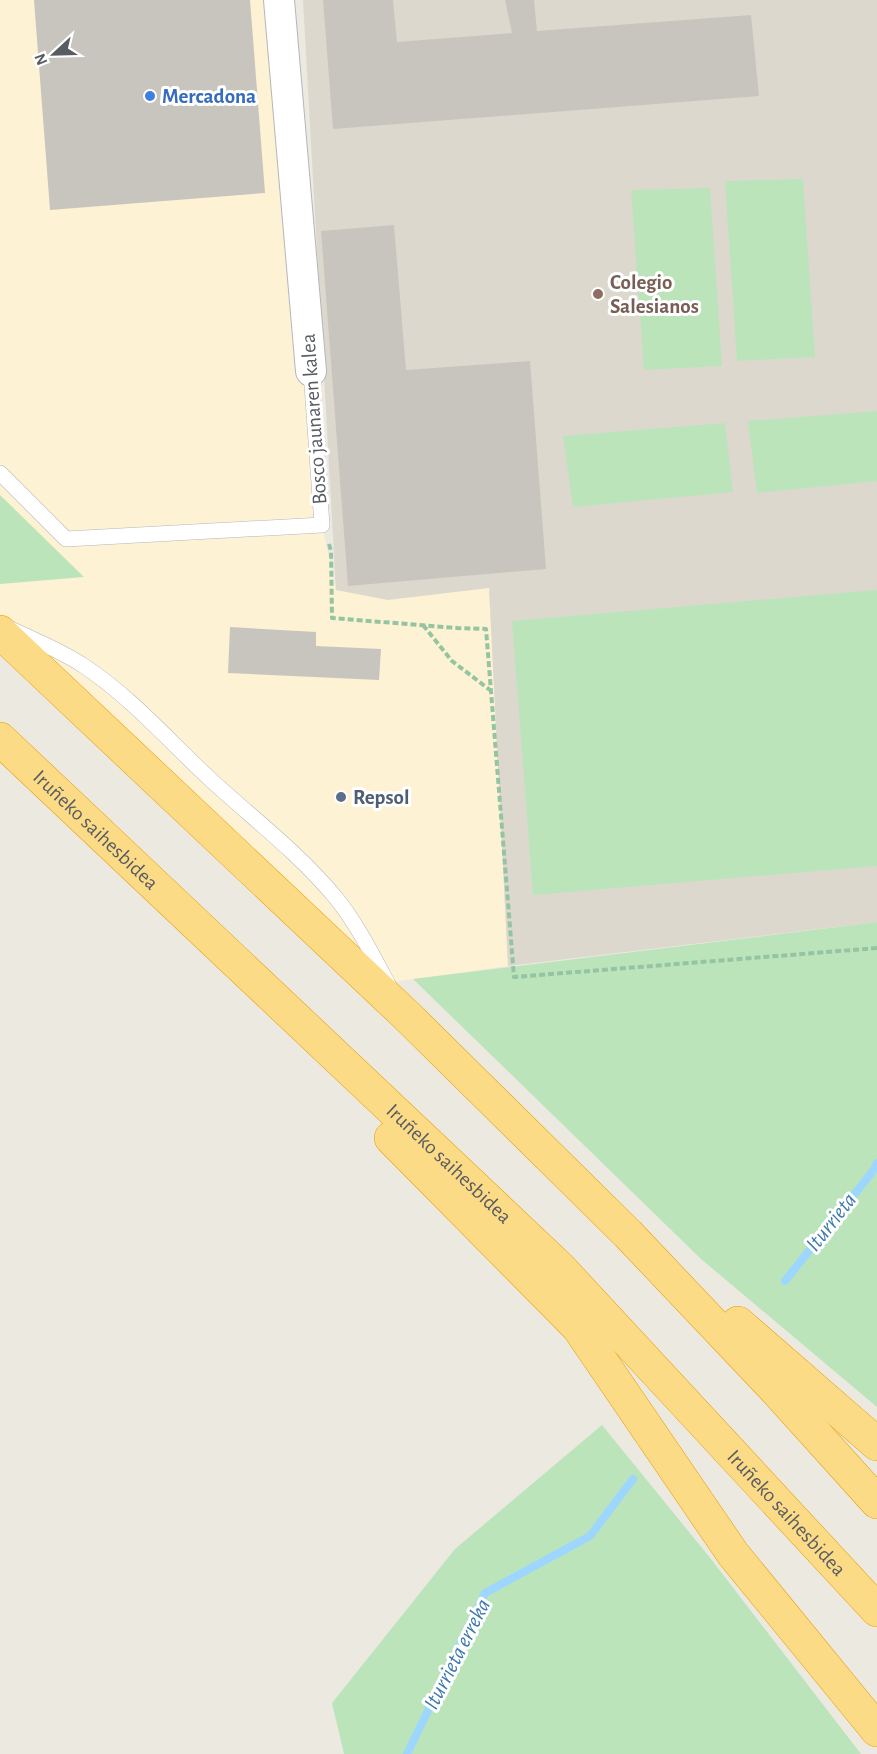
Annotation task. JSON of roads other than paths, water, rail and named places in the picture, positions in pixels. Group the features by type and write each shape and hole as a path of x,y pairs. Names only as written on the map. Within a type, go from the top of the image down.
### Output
{"highway":[{"path":"0,632 406,1015 628,1234 774,1388 877,1502"},
{"path":"0,660 504,1133 877,1526"},
{"name":"Iruñeko saihesbidea","path":"1,741 559,1267 877,1610"},
{"path":"108,842 158,913 395,1142 578,1327 733,1554 877,1731"},
{"path":"628,1234 664,1254 702,1292 877,1444"}],"street":[{"name":"Bosco jaunaren kalea","path":"279,0 311,371"}],"lane":[{"name":"Bosco jaunaren kalea","path":"0,473 66,538 322,525 311,371"},
{"path":"0,623 85,666 134,706 298,857 336,898 360,934 406,1015"}],"waterway":[{"name":"Iturrieta","path":"785,1281 877,1163"},
{"name":"Iturrieta erreka","path":"407,1754 485,1593 590,1536 633,1479"}],"place":[{"name":"Mercadona","path":"150,96"},
{"name":"Colegio Salesianos","path":"598,294"},
{"name":"Repsol","path":"341,797"}]}
